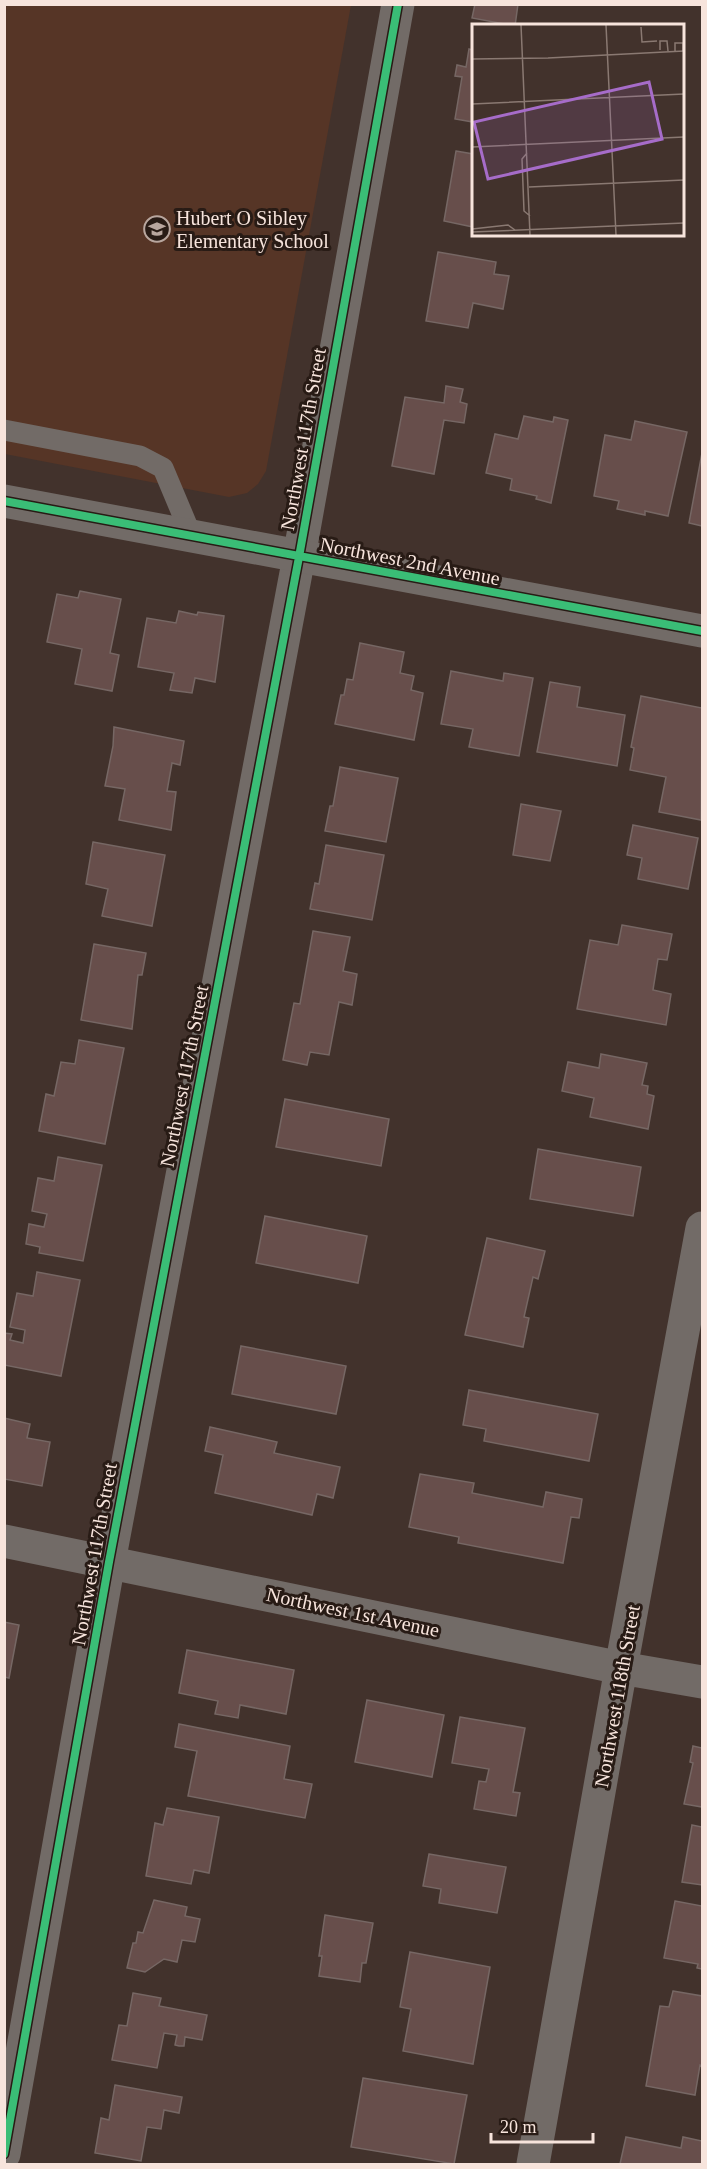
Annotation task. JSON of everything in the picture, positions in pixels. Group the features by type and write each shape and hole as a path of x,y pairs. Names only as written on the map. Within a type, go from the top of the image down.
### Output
{"street":[{"name":"Northwest 117th Street","path":"4,2154 109,1562 299,557 398,4"},
{"name":"Northwest 2nd Avenue","path":"4,501 702,631"},
{"name":"Northwest 118th Street","path":"534,2164 621,1668 702,1228"},
{"name":"Northwest 1st Avenue","path":"4,1541 621,1668 702,1682"}],"lane":[{"path":"4,430 140,456 163,468 192,537"}],"shaded area":[{"name":"Hubert O Sibley Elementary School","path":"4,5 351,5 266,471 258,484 247,493 229,497 5,454"}],"building":[{"path":"475,4 518,4 515,24 472,18"},
{"path":"469,49 472,50 472,122 455,119 462,77 455,76 457,65 466,67"},
{"path":"456,151 472,154 472,227 444,221"},
{"path":"438,252 496,262 494,274 509,276 503,309 473,303 468,328 426,321"},
{"path":"446,386 463,389 460,402 467,404 464,423 444,420 434,474 392,466 405,397 444,403"},
{"path":"524,416 553,422 554,417 568,420 551,503 536,499 537,496 510,490 512,479 486,473 495,434 518,439"},
{"path":"635,421 687,432 668,516 645,511 645,515 617,509 619,501 594,496 605,435 631,440"},
{"path":"702,453 702,526 689,523"},
{"path":"80,591 121,599 110,653 119,655 112,691 75,684 82,649 47,642 57,594 78,598"},
{"path":"179,611 197,615 198,612 224,616 215,682 195,678 192,693 170,690 174,673 138,667 147,618 176,623"},
{"path":"360,643 404,652 400,673 414,676 411,690 423,693 414,740 335,724 347,679 353,680"},
{"path":"451,671 503,681 504,673 533,678 519,756 469,747 473,729 441,724"},
{"path":"550,682 580,687 577,707 625,715 617,766 537,752"},
{"path":"641,696 702,708 701,820 659,812 666,777 630,770 634,748 631,747"},
{"path":"114,727 184,741 180,765 172,763 167,791 176,792 171,830 119,820 125,789 105,786 113,746"},
{"path":"340,767 398,778 386,842 325,831 330,806 333,806"},
{"path":"521,804 561,811 550,861 513,855"},
{"path":"633,825 698,838 688,889 638,879 642,858 627,855"},
{"path":"93,842 165,855 152,926 102,916 108,889 86,884"},
{"path":"326,845 384,855 372,920 310,909 315,883 319,884"},
{"path":"622,925 672,934 667,960 658,959 653,990 671,994 666,1025 577,1009 590,940 618,945"},
{"path":"313,931 350,937 343,971 357,974 352,1005 339,1002 329,1055 310,1052 307,1065 283,1060 294,1003 300,1004"},
{"path":"94,944 146,953 142,975 138,975 132,1029 81,1020"},
{"path":"79,1040 124,1048 105,1144 39,1131 46,1094 54,1096 61,1062 75,1064"},
{"path":"601,1054 647,1063 642,1085 648,1086 647,1094 654,1096 648,1129 590,1117 594,1098 562,1091 568,1062 599,1068"},
{"path":"285,1099 389,1119 381,1166 276,1147"},
{"path":"538,1149 641,1167 633,1216 530,1199"},
{"path":"58,1157 102,1165 83,1261 39,1253 40,1247 26,1244 29,1224 44,1227 47,1214 32,1211 38,1178 54,1181"},
{"path":"265,1216 367,1236 358,1283 256,1263"},
{"path":"487,1238 545,1251 538,1279 533,1277 524,1317 529,1318 523,1347 465,1335"},
{"path":"37,1272 80,1280 61,1376 4,1365 4,1333 12,1334 10,1340 23,1343 25,1330 10,1327 17,1293 33,1296"},
{"path":"241,1346 346,1366 336,1414 232,1394"},
{"path":"469,1390 598,1414 589,1461 484,1441 486,1429 463,1425"},
{"path":"4,1418 30,1424 27,1438 50,1442 42,1486 4,1479"},
{"path":"210,1427 277,1442 274,1453 340,1467 333,1498 317,1494 312,1515 215,1493 223,1455 205,1451"},
{"path":"420,1474 474,1483 472,1493 543,1507 546,1492 582,1499 579,1518 571,1517 563,1563 458,1543 459,1537 409,1527"},
{"path":"4,1622 19,1625 9,1678 4,1677"},
{"path":"187,1650 294,1670 286,1714 240,1705 238,1718 215,1714 218,1701 179,1693"},
{"path":"367,1700 444,1715 432,1777 355,1762"},
{"path":"460,1717 525,1728 513,1792 520,1793 516,1816 474,1809 479,1781 486,1782 489,1769 452,1763"},
{"path":"179,1724 290,1746 284,1779 312,1784 305,1818 188,1796 197,1751 175,1747"},
{"path":"693,1746 702,1748 702,1807 684,1804 693,1763 690,1762"},
{"path":"167,1808 219,1817 209,1873 194,1870 191,1884 146,1876 155,1823 163,1825"},
{"path":"692,1825 702,1827 702,1885 682,1882"},
{"path":"429,1854 506,1867 497,1913 439,1903 441,1889 423,1886"},
{"path":"154,1900 187,1907 185,1916 200,1919 195,1942 182,1940 177,1962 164,1959 145,1972 127,1968 133,1943 136,1943 138,1932 143,1933"},
{"path":"675,1901 702,1906 702,1969 697,1968 698,1964 664,1958"},
{"path":"325,1915 373,1923 366,1963 362,1963 360,1982 319,1976 322,1956 319,1956"},
{"path":"410,1952 490,1967 473,2064 403,2051 411,2009 400,2007"},
{"path":"673,1991 702,1996 702,2066 700,2065 695,2095 646,2086 660,2006 669,2007"},
{"path":"133,1993 161,1998 159,2006 207,2015 202,2040 185,2037 184,2046 179,2046 175,2045 177,2035 164,2033 157,2068 112,2060 119,2025 127,2026"},
{"path":"363,2078 467,2095 454,2164 351,2147"},
{"path":"115,2085 182,2097 179,2113 164,2110 161,2129 147,2127 141,2161 95,2153 101,2118 109,2120"},
{"path":"626,2137 681,2148 683,2137 702,2141 702,2164 620,2164"}],"cycle path":[{"path":"4,2154 109,1562 299,557 398,4"},
{"path":"4,501 702,631"}],"place":[{"name":"Hubert O Sibley Elementary School","path":"157,229"}]}
